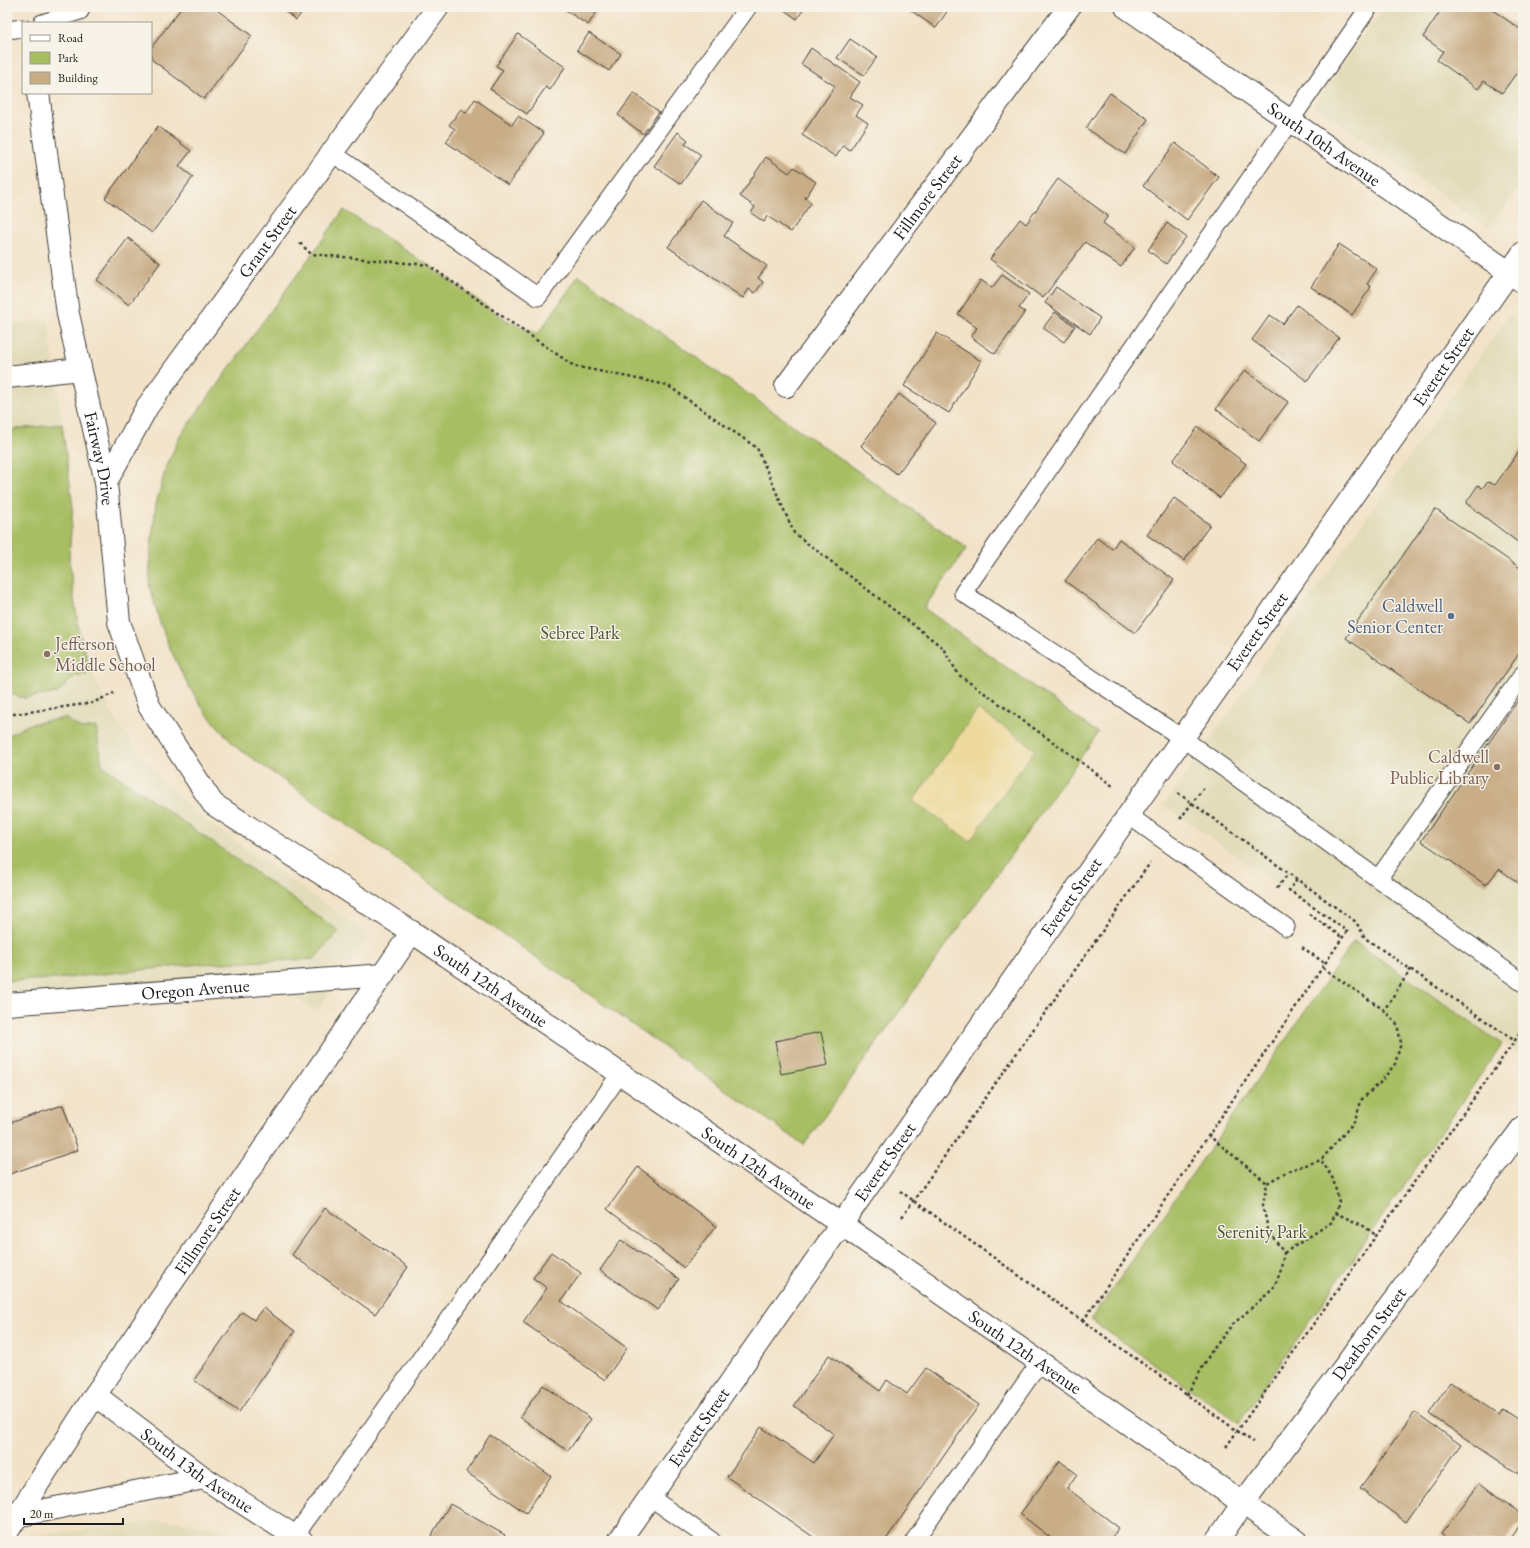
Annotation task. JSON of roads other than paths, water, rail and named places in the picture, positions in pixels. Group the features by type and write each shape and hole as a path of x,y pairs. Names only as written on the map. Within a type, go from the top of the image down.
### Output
{"street":[{"name":"Grant Street","path":"106,482 147,407 331,152 438,7"},
{"name":"Fillmore Street","path":"786,386 1069,7"},
{"name":"South 10th Avenue","path":"1126,7 1516,277"},
{"name":"Fairway Drive","path":"38,94 68,314 106,482 119,622 149,706 213,804"},
{"name":"Everett Street","path":"619,1541 1182,738 1516,277 1523,253"},
{"path":"7,377 80,369"},
{"name":"South 12th Avenue","path":"213,804 412,932 841,1224 1297,1541"},
{"name":"Fillmore Street","path":"11,1522 95,1394 412,932"},
{"name":"Oregon Avenue","path":"7,1004 383,974"},
{"name":"Dearborn Street","path":"1217,1541 1523,1127"},
{"name":"South 13th Avenue","path":"95,1394 204,1478 296,1539"},
{"path":"11,1522 204,1478"}],"lane":[{"path":"331,152 538,297 748,7"},
{"path":"1369,7 963,593 1182,738 1523,983"},
{"path":"45,22 83,8"},
{"path":"7,30 22,28"},
{"path":"1378,879 1523,674"},
{"path":"1132,810 1166,842 1286,927"},
{"path":"296,1539 337,1478 620,1074"},
{"path":"914,1541 1040,1362"},
{"path":"650,1497 712,1541"}],"place":[{"name":"Caldwell Senior Center","path":"1451,616"},
{"name":"Jefferson Middle School","path":"47,654"},
{"name":"Caldwell Public Library","path":"1497,767"}],"park label":[{"name":"Sebree Park","path":"580,633"},
{"name":"Serenity Park","path":"1262,1232"}]}
